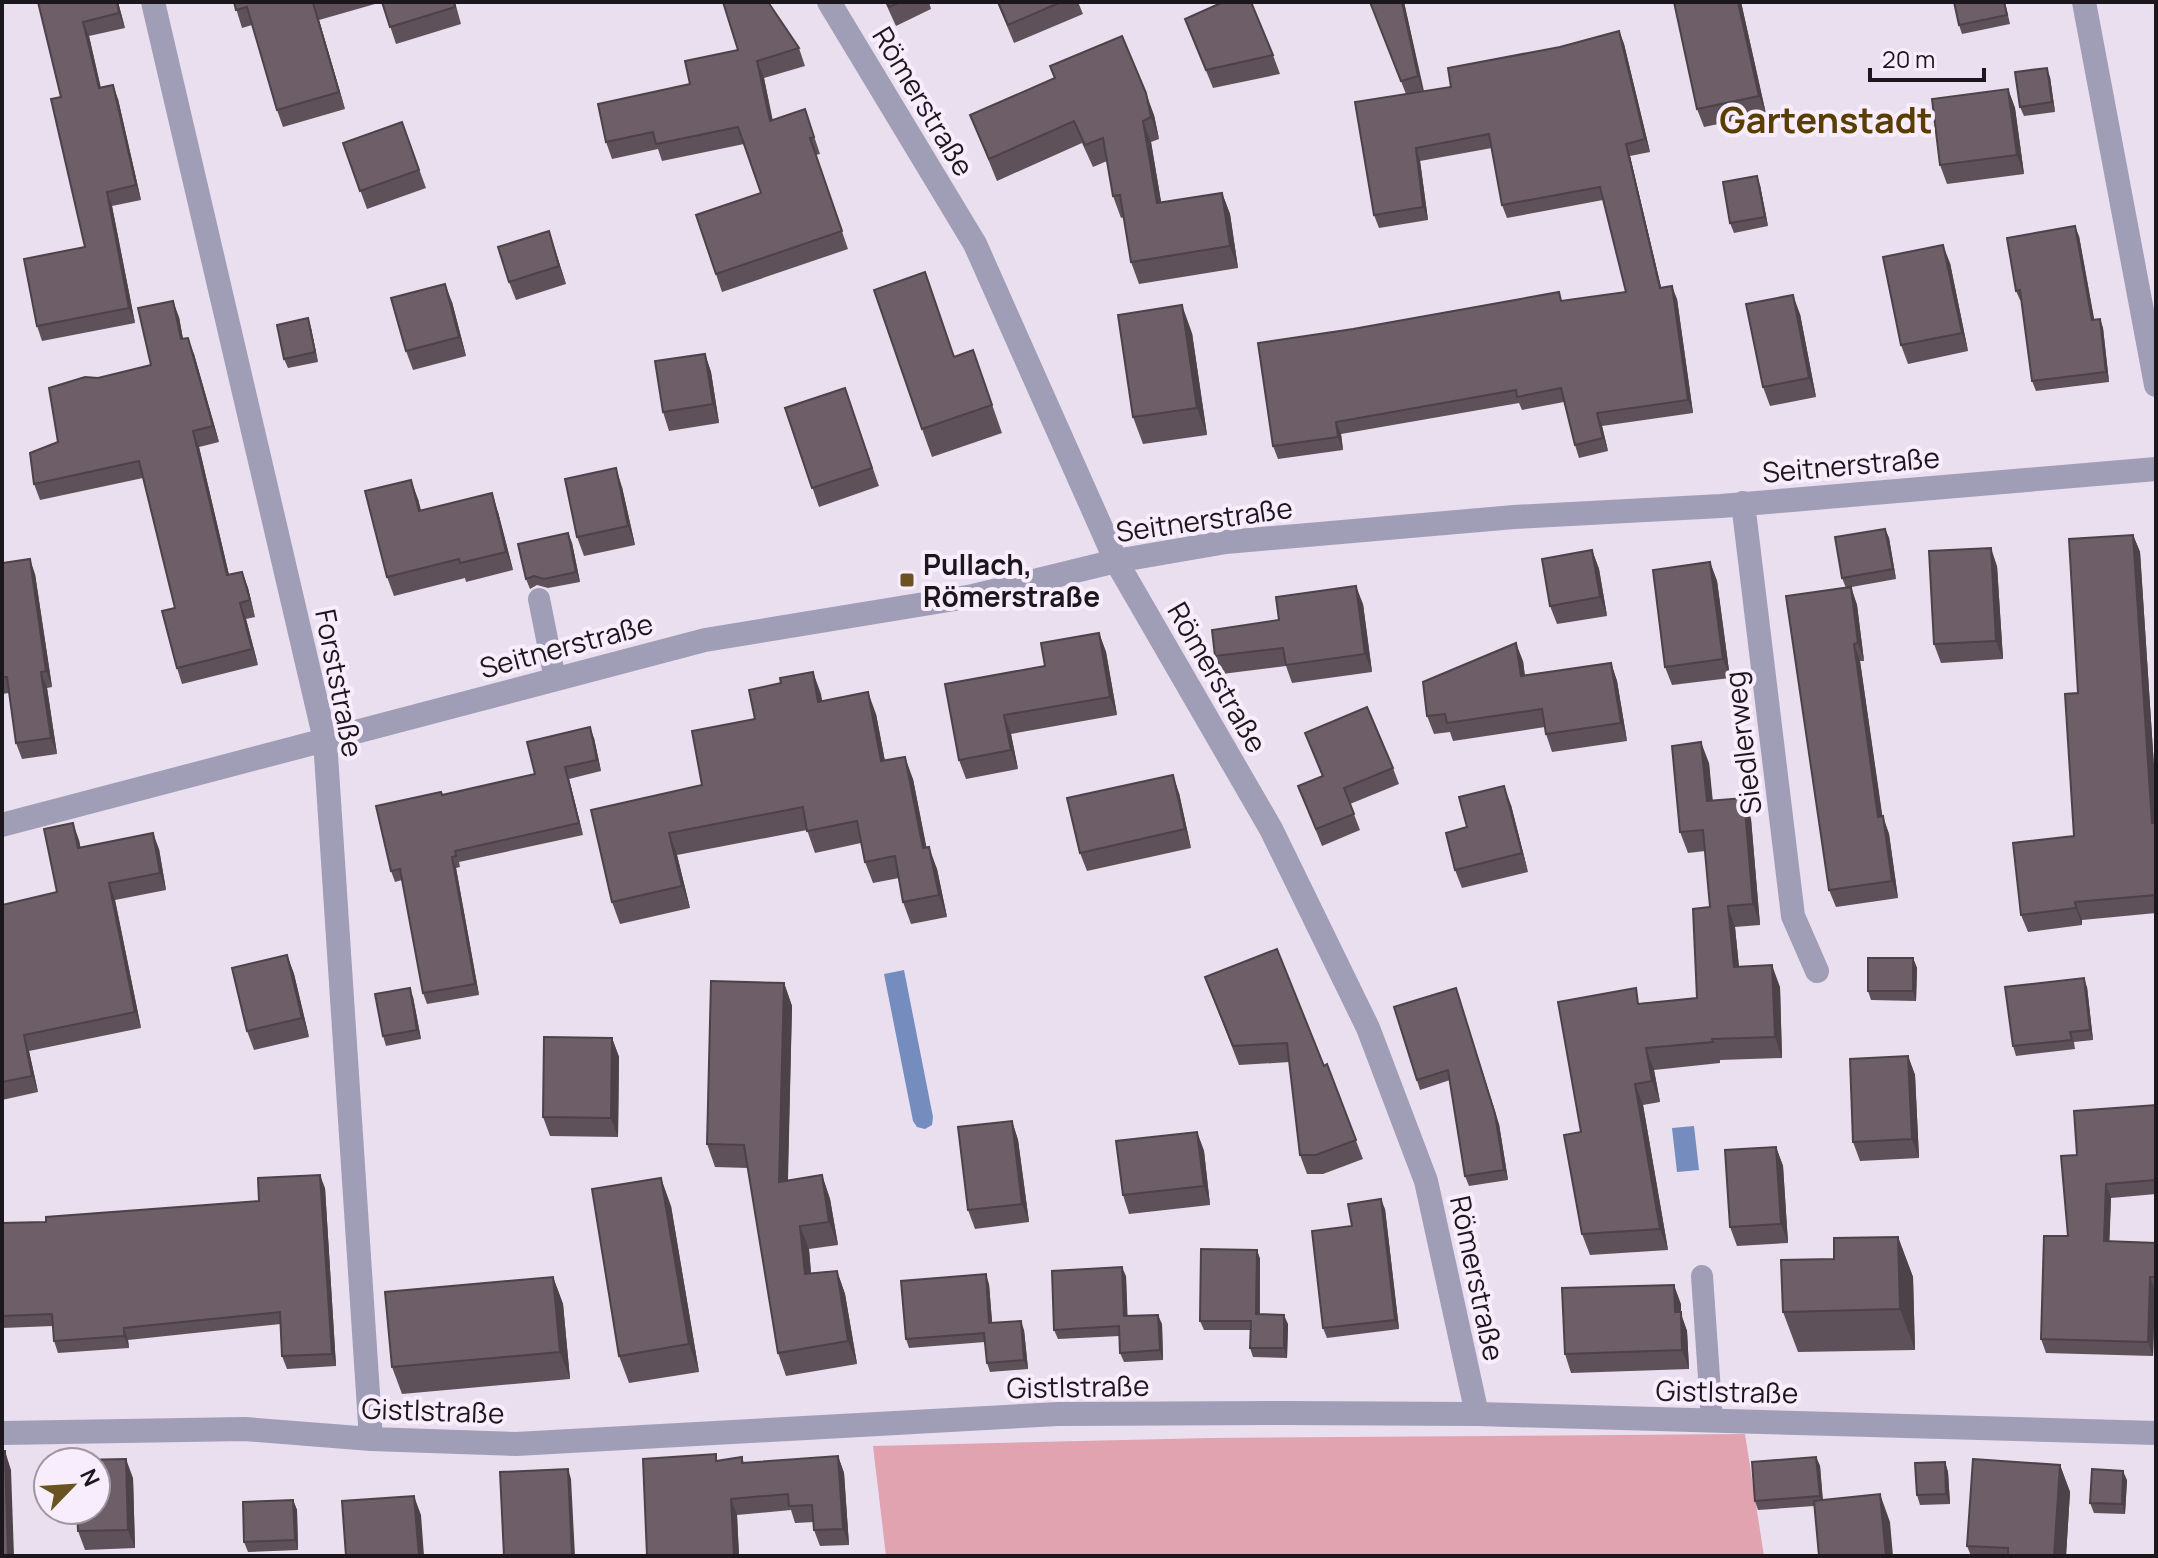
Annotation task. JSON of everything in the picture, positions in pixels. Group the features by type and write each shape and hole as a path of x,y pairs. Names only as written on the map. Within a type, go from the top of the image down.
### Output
{"street":[{"name":"Forststraße","path":"153,2 325,740 371,1439"},
{"name":"Römerstraße","path":"829,2 975,244 1116,561 1271,829 1368,1028 1426,1181 1477,1414"},
{"path":"2084,2 2156,385"},
{"name":"Seitnerstraße","path":"2,825 705,640 973,596 1116,561 1241,541 1514,517 1743,503 2156,469"},
{"name":"Siedlerweg","path":"1743,503 1793,916 1817,971"},
{"name":"Gistlstraße","path":"2,1433 245,1429 371,1439 516,1444 1058,1414 1477,1414 2156,1433"}],"lane":[{"path":"539,599 555,679"},
{"path":"1702,1276 1712,1421"}],"shaded area":[{"path":"1745,1434 1764,1556 886,1556 873,1446 1210,1438"}],"water":[{"path":"904,970 933,1117 932,1125 925,1129 917,1127 913,1121 884,974"},
{"path":"1694,1126 1699,1170 1677,1172 1672,1128"}],"building":[{"path":"38,2 117,2 119,13 83,22 99,88 113,85 136,185 107,192 129,308 37,326 24,259 85,247 51,99 61,97"},
{"path":"234,2 317,2 313,3 339,92 277,110 247,7 236,10"},
{"path":"382,2 454,2 455,7 390,27"},
{"path":"723,2 768,2 799,48 757,61 770,121 805,109 814,137 810,138 842,231 716,274 696,215 761,193 738,127 656,144 653,132 606,142 598,104 690,84 685,61 738,50"},
{"path":"998,2 1061,2 1008,25"},
{"path":"1223,2 1251,2 1273,55 1206,70 1185,19"},
{"path":"1370,2 1402,2 1418,76 1401,81"},
{"path":"1674,2 1738,2 1759,96 1697,109"},
{"path":"1954,2 2004,2 2007,15 1959,25"},
{"path":"1619,31 1645,139 1626,144 1660,288 1672,286 1688,400 1597,413 1603,438 1575,445 1561,388 1517,397 1516,390 1336,422 1338,437 1273,446 1258,343 1559,292 1561,301 1626,292 1600,187 1502,205 1489,134 1416,148 1423,207 1374,215 1355,102 1451,87 1448,68 1560,47"},
{"path":"1122,36 1146,93 1151,117 1143,121 1157,203 1222,193 1230,246 1131,262 1120,195 1113,196 1103,138 1085,145 1074,121 989,159 970,115 1055,78 1050,66"},
{"path":"2047,68 2052,102 2020,107 2015,72"},
{"path":"2008,89 2017,155 1940,165 1932,99"},
{"path":"402,122 419,170 360,191 343,143"},
{"path":"1757,176 1765,217 1730,223 1723,182"},
{"path":"2075,226 2092,320 2100,319 2106,372 2032,381 2020,290 2016,291 2007,238"},
{"path":"549,231 559,266 509,282 498,247"},
{"path":"1943,245 1962,333 1901,345 1883,257"},
{"path":"925,272 954,357 973,350 992,405 922,429 874,290"},
{"path":"445,284 459,337 406,351 391,298"},
{"path":"1793,295 1809,378 1763,387 1746,304"},
{"path":"173,301 181,339 188,338 213,426 193,431 227,575 242,572 250,600 240,603 252,649 177,668 162,611 175,608 139,461 34,484 30,453 58,442 49,388 85,377 98,378 151,365 138,308"},
{"path":"1182,305 1197,408 1133,417 1118,315"},
{"path":"308,318 315,352 284,359 277,325"},
{"path":"705,354 713,404 663,412 655,361"},
{"path":"845,388 872,468 812,488 785,408"},
{"path":"616,468 628,526 577,537 565,479"},
{"path":"411,480 419,511 492,493 506,552 460,563 459,559 387,577 365,491"},
{"path":"1885,529 1893,569 1842,578 1835,537"},
{"path":"568,533 576,572 544,579 534,576 526,579 518,544"},
{"path":"2133,535 2152,823 2156,823 2156,895 2075,902 2076,908 2021,915 2013,843 2074,836 2065,694 2078,693 2069,539"},
{"path":"1991,548 1996,641 1934,644 1929,551"},
{"path":"1592,550 1600,597 1550,606 1542,559"},
{"path":"30,559 46,671 41,672 51,738 16,743 7,677 2,677 2,563"},
{"path":"1710,562 1723,659 1665,667 1653,570"},
{"path":"1356,586 1365,654 1286,665 1283,648 1215,656 1212,630 1279,620 1276,597"},
{"path":"1851,587 1858,643 1854,644 1878,817 1883,816 1892,881 1829,890 1786,596"},
{"path":"1099,633 1110,697 1004,715 1011,750 959,760 945,684 1045,666 1041,643"},
{"path":"1516,643 1521,676 1611,663 1621,723 1546,734 1542,709 1447,723 1445,714 1427,716 1423,682"},
{"path":"813,672 818,702 868,692 881,761 905,757 923,848 929,847 939,895 903,902 895,856 865,862 857,821 807,831 803,807 669,833 682,886 612,902 591,810 702,785 692,731 755,719 749,690 781,683 780,678"},
{"path":"1367,707 1393,768 1344,788 1354,814 1316,829 1298,786 1323,776 1305,733"},
{"path":"590,727 597,760 565,767 579,823 455,851 456,856 452,857 475,984 423,993 400,869 391,871 376,806 535,774 527,742"},
{"path":"1701,742 1707,801 1744,798 1753,904 1728,906 1734,967 1772,965 1775,1037 1712,1039 1713,1042 1646,1048 1652,1081 1635,1084 1660,1229 1582,1234 1564,1135 1581,1132 1558,1002 1636,988 1638,1004 1697,998 1693,909 1710,907 1703,830 1680,832 1672,746"},
{"path":"1173,775 1185,829 1080,853 1067,798"},
{"path":"1504,786 1522,853 1455,870 1446,833 1467,827 1459,797"},
{"path":"73,823 78,848 153,833 160,873 109,883 135,1012 24,1035 32,1076 2,1082 2,905 57,892 44,829"},
{"path":"1277,949 1356,1140 1316,1155 1300,1155 1287,1043 1233,1046 1205,977"},
{"path":"287,955 302,1018 247,1031 232,968"},
{"path":"1868,958 1913,958 1913,991 1868,991"},
{"path":"2084,978 2090,1030 2070,1032 2072,1040 2013,1046 2005,987"},
{"path":"711,981 784,983 779,1182 822,1175 829,1222 800,1226 805,1274 837,1271 848,1341 778,1353 744,1145 707,1144"},
{"path":"410,988 417,1030 383,1036 375,994"},
{"path":"1456,988 1495,1114 1504,1170 1465,1176 1448,1070 1417,1080 1394,1007"},
{"path":"544,1037 612,1038 611,1118 543,1117"},
{"path":"1908,1056 1912,1139 1853,1142 1850,1059"},
{"path":"2156,1105 2156,1180 2106,1184 2104,1241 2156,1243 2156,1277 2150,1277 2148,1342 2041,1339 2044,1236 2068,1236 2061,1156 2077,1155 2074,1111"},
{"path":"1012,1121 1022,1204 968,1210 958,1127"},
{"path":"1197,1132 1204,1186 1123,1195 1116,1141"},
{"path":"1776,1147 1781,1224 1730,1227 1725,1150"},
{"path":"320,1175 332,1354 282,1356 280,1312 124,1328 124,1336 54,1341 52,1314 2,1316 2,1223 46,1222 46,1217 259,1201 258,1178"},
{"path":"661,1178 689,1344 619,1356 592,1189"},
{"path":"1381,1199 1395,1320 1323,1328 1312,1231 1352,1226 1348,1204"},
{"path":"1898,1237 1900,1309 1783,1312 1781,1260 1834,1259 1834,1238"},
{"path":"1201,1249 1257,1250 1256,1314 1284,1315 1284,1348 1250,1348 1251,1321 1200,1321"},
{"path":"1122,1267 1124,1316 1158,1315 1160,1350 1120,1353 1119,1326 1054,1330 1052,1271"},
{"path":"986,1274 989,1323 1021,1321 1024,1360 987,1363 984,1333 906,1339 901,1281"},
{"path":"553,1277 560,1352 392,1367 385,1292"},
{"path":"1674,1285 1675,1312 1681,1312 1682,1350 1565,1354 1562,1288"},
{"path":"2,1451 5,1451 8,1556 2,1556"},
{"path":"716,1454 716,1461 742,1457 742,1463 838,1456 843,1529 814,1530 812,1505 789,1506 788,1494 731,1499 734,1556 647,1556 643,1459"},
{"path":"1816,1457 1820,1496 1755,1501 1752,1462"},
{"path":"112,1459 126,1459 128,1530 78,1531 78,1526 112,1526"},
{"path":"1973,1459 2060,1465 2054,1556 2008,1556 2008,1548 1967,1546"},
{"path":"1945,1462 1946,1494 1917,1495 1915,1463"},
{"path":"568,1469 572,1556 504,1556 500,1472"},
{"path":"2092,1469 2123,1471 2122,1504 2090,1503"},
{"path":"1880,1494 1886,1556 1819,1556 1814,1501"},
{"path":"414,1496 419,1556 346,1556 342,1501"},
{"path":"293,1500 295,1540 244,1542 243,1502"}],"place":[{"name":"Pullach, Römerstraße","path":"907,580"}],"district":[{"name":"Gartenstadt","path":"1826,119"}]}
